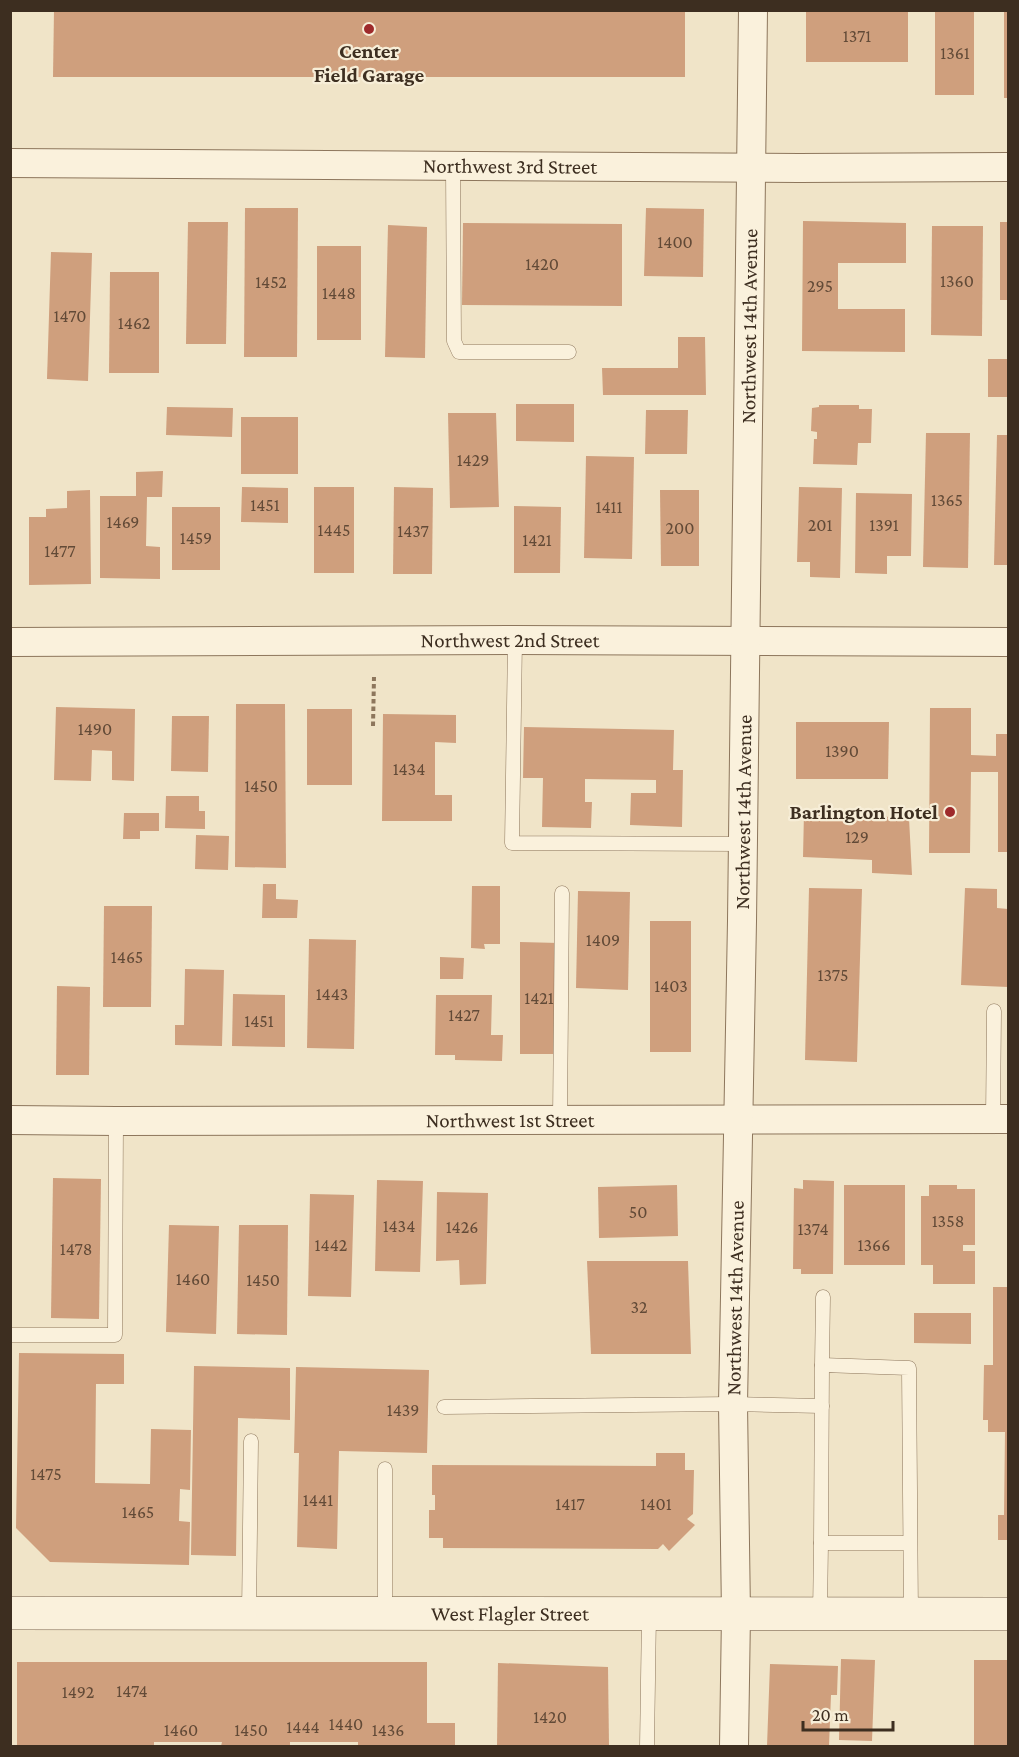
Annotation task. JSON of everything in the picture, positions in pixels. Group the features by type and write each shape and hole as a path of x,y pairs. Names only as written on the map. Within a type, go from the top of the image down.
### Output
{"main road":[{"name":"West Flagler Street","path":"10,1614 1008,1614"}],"street":[{"name":"Northwest 14th Avenue","path":"734,1746 736,1614 733,1404 753,10"},
{"name":"Northwest 3rd Street","path":"10,163 750,168 1008,167"},
{"name":"Northwest 2nd Street","path":"10,642 515,640 1008,642"},
{"name":"Northwest 1st Street","path":"10,1120 1001,1119"}],"lane":[{"path":"453,166 454,342 459,352 569,352"},
{"path":"515,640 512,843 742,844"},
{"path":"560,1120 562,893"},
{"path":"994,1011 1001,1119"},
{"path":"10,1335 115,1335 116,1121"},
{"path":"820,1614 823,1297"},
{"path":"822,1365 909,1368 910,1614"},
{"path":"444,1407 733,1404 822,1407"},
{"path":"249,1614 251,1441"},
{"path":"385,1469 385,1614"},
{"path":"821,1543 909,1543"},
{"path":"647,1746 650,1614"}],"path":[{"path":"373,726 374,677"}],"building":[{"name":"Center Field Garage","path":"54,10 685,10 685,77 53,77"},
{"path":"806,10 908,10 908,62 806,62"},
{"path":"935,10 974,10 974,95 935,95"},
{"path":"1004,10 1008,10 1008,98 1004,98"},
{"path":"245,208 298,208 297,357 244,357"},
{"path":"646,208 704,209 703,277 644,276"},
{"path":"803,221 906,223 906,263 838,263 838,309 905,309 905,352 802,351"},
{"path":"188,222 228,222 226,344 186,344"},
{"path":"1000,222 1008,222 1008,300 1000,300"},
{"path":"463,223 622,224 622,306 462,305"},
{"path":"388,225 427,227 425,358 385,357"},
{"path":"932,226 983,226 982,336 931,335"},
{"path":"317,246 361,246 361,340 317,340"},
{"path":"51,252 92,253 88,381 47,379"},
{"path":"110,272 159,272 159,373 109,373"},
{"path":"678,337 705,337 706,395 603,395 602,368 678,368"},
{"path":"988,359 1008,359 1008,397 988,397"},
{"path":"516,404 574,404 574,442 516,441"},
{"path":"819,405 859,405 859,409 872,409 871,443 858,443 857,465 813,464 814,439 817,439 817,432 811,431 812,408 819,407"},
{"path":"167,407 233,408 232,437 166,435"},
{"path":"646,410 688,410 687,454 645,454"},
{"path":"448,413 496,413 499,507 450,508"},
{"path":"241,417 298,417 298,474 241,474"},
{"path":"926,433 970,433 968,568 923,567"},
{"path":"997,435 1008,435 1008,565 994,565"},
{"path":"586,456 634,457 632,559 584,558"},
{"path":"163,471 162,497 147,497 146,546 160,547 160,579 100,578 100,496 136,496 136,472"},
{"path":"242,487 288,488 288,523 241,522"},
{"path":"314,487 354,487 354,573 314,573"},
{"path":"394,487 433,488 432,574 393,574"},
{"path":"799,487 842,488 840,578 810,577 810,562 797,562"},
{"path":"90,490 91,584 29,585 29,517 46,517 46,509 67,508 67,491"},
{"path":"660,490 699,490 699,566 661,566"},
{"path":"856,493 912,494 911,556 887,556 887,574 855,573"},
{"path":"514,506 561,507 560,573 514,573"},
{"path":"172,507 220,507 220,570 172,570"},
{"path":"236,704 285,704 286,868 235,867"},
{"path":"56,707 135,709 134,781 112,780 112,751 92,750 91,781 54,780"},
{"name":"Barlington Hotel","path":"930,708 971,708 971,755 996,756 996,734 1008,734 1008,852 998,852 998,772 971,772 970,853 929,853"},
{"path":"307,709 352,709 352,785 307,785"},
{"path":"383,714 456,715 456,743 435,742 435,795 452,795 452,821 382,821"},
{"path":"172,716 209,716 208,772 171,771"},
{"path":"796,722 889,722 888,779 796,779"},
{"path":"524,727 674,730 673,770 683,770 682,827 630,825 631,793 656,793 656,780 585,779 585,802 592,802 591,828 542,827 543,778 523,778"},
{"path":"166,796 199,796 199,811 205,811 205,829 165,828"},
{"path":"804,812 909,818 912,875 872,873 872,860 803,857"},
{"path":"124,813 159,813 159,831 140,831 140,839 123,839"},
{"path":"196,835 229,836 228,870 195,869"},
{"path":"263,884 276,884 276,899 298,900 297,918 262,918"},
{"path":"472,886 500,886 500,944 484,944 485,949 471,948"},
{"path":"809,888 862,889 857,1062 805,1060"},
{"path":"965,888 997,889 997,908 1008,909 1008,987 961,985"},
{"path":"578,891 630,892 628,990 576,988"},
{"path":"104,906 152,906 151,1007 103,1007"},
{"path":"650,921 691,921 691,1052 650,1052"},
{"path":"309,939 356,940 354,1049 307,1048"},
{"path":"520,942 559,943 558,1054 520,1054"},
{"path":"440,957 464,958 463,979 440,979"},
{"path":"185,969 224,970 222,1046 175,1045 175,1025 184,1025"},
{"path":"57,986 90,987 89,1075 56,1075"},
{"path":"233,994 285,995 285,1047 232,1046"},
{"path":"436,995 492,995 491,1035 503,1035 502,1061 455,1060 455,1055 435,1055"},
{"path":"53,1178 101,1179 99,1319 51,1318"},
{"path":"377,1180 423,1181 420,1272 375,1271"},
{"path":"803,1180 834,1181 833,1274 801,1274 801,1269 793,1269 794,1188 803,1189"},
{"path":"677,1185 678,1236 599,1238 598,1187"},
{"path":"844,1185 905,1185 905,1265 844,1265"},
{"path":"929,1185 957,1185 957,1189 975,1189 975,1245 963,1245 963,1251 975,1251 975,1284 933,1284 933,1265 921,1265 921,1196 929,1196"},
{"path":"437,1192 488,1193 486,1284 460,1285 459,1260 436,1261"},
{"path":"310,1194 354,1195 351,1297 308,1296"},
{"path":"169,1225 219,1226 216,1334 166,1332"},
{"path":"239,1225 288,1225 287,1335 237,1334"},
{"path":"587,1261 688,1261 691,1354 591,1354"},
{"path":"993,1287 1008,1287 1008,1540 998,1540 998,1515 1004,1515 1005,1432 988,1432 988,1420 983,1420 984,1365 993,1365"},
{"path":"914,1313 971,1313 971,1344 914,1343"},
{"path":"19,1353 124,1354 124,1384 96,1384 95,1483 150,1484 151,1429 191,1430 190,1490 180,1489 179,1521 190,1522 189,1565 50,1562 16,1528"},
{"path":"194,1366 290,1368 290,1420 238,1418 236,1556 191,1555"},
{"path":"296,1367 429,1370 427,1453 339,1451 337,1549 297,1547 299,1453 294,1453"},
{"path":"656,1453 685,1453 685,1470 694,1470 693,1514 687,1519 695,1525 669,1551 663,1544 658,1549 443,1548 443,1538 429,1538 429,1510 435,1510 435,1495 432,1495 432,1465 656,1466"},
{"path":"841,1659 875,1660 872,1741 839,1740"},
{"path":"974,1660 1008,1660 1008,1746 974,1746"},
{"path":"17,1662 427,1662 427,1723 455,1723 455,1746 358,1746 358,1742 290,1742 290,1746 221,1746 222,1742 154,1742 154,1746 17,1746"},
{"path":"498,1663 608,1667 609,1746 497,1746"},
{"path":"770,1664 838,1666 837,1695 831,1695 829,1746 767,1746"}],"place":[{"name":"Center Field Garage","path":"369,29"},
{"name":"Barlington Hotel","path":"950,812"}]}
